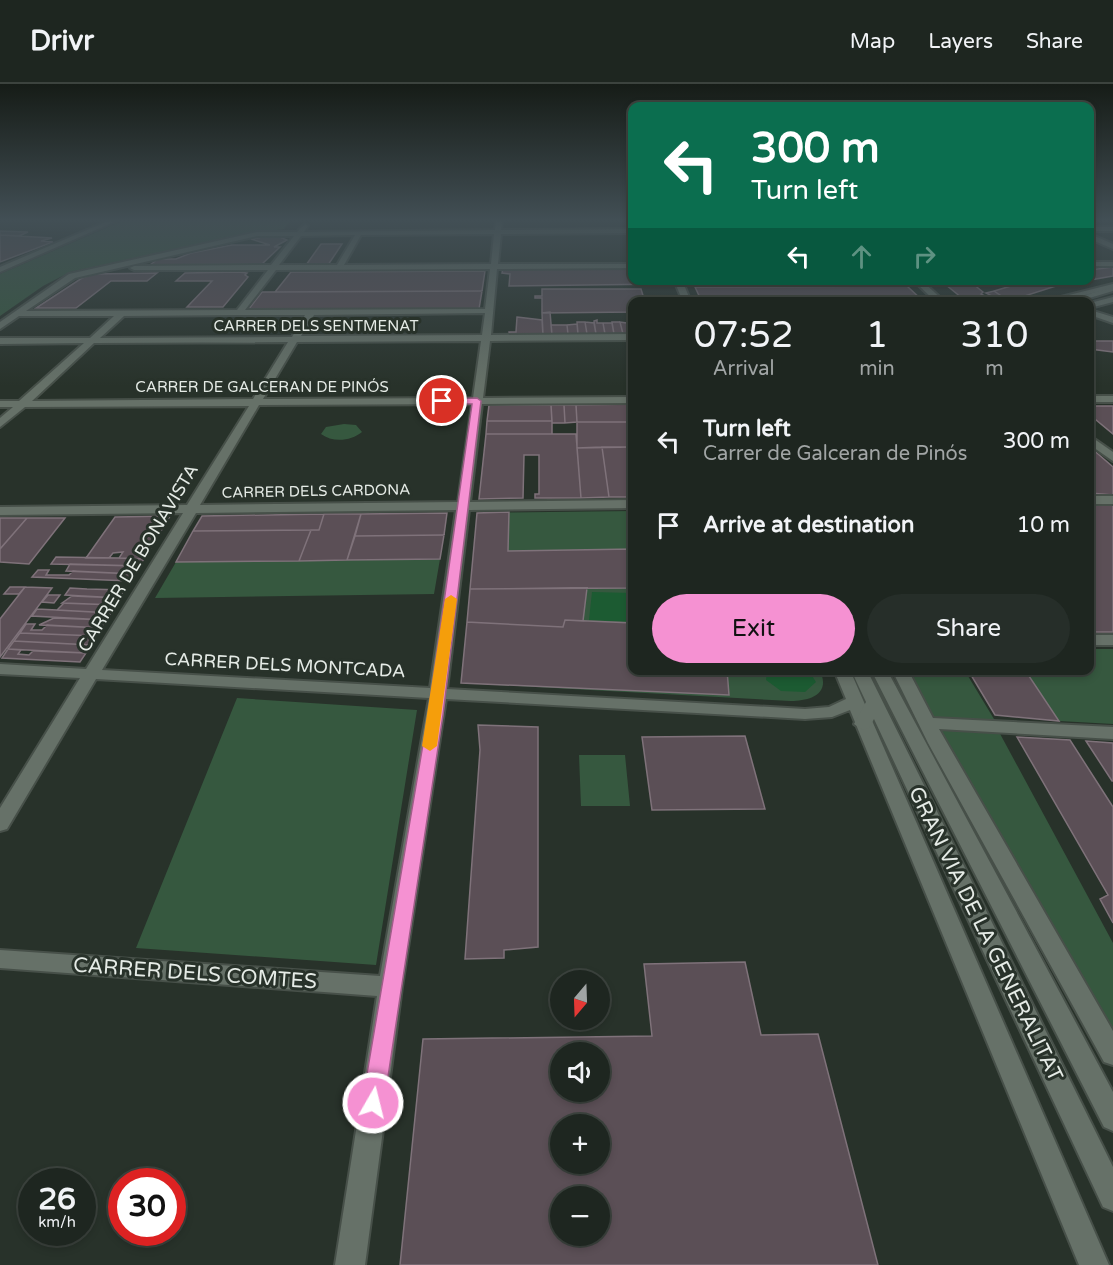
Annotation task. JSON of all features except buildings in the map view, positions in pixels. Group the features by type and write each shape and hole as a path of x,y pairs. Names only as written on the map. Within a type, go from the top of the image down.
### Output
{"street":[{"path":"0,326 63,281 77,276"},
{"path":"238,313 266,276"},
{"path":"350,1265 390,987 438,693 493,276"},
{"path":"922,285 935,297"},
{"path":"1073,297 1113,290"},
{"path":"1085,297 1113,290"},
{"path":"1094,297 1113,290"},
{"path":"1094,305 1113,299"},
{"path":"17,314 489,311"},
{"name":"CARRER DE BONAVISTA","path":"0,824 254,402 311,312"},
{"path":"0,424 122,313"},
{"path":"1094,313 1113,320"},
{"name":"CARRER DELS SENTMENAT","path":"0,341 628,338"},
{"path":"1094,399 1113,399"},
{"name":"CARRER DE GALCERAN DE PINÓS","path":"0,404 628,400"},
{"path":"1094,442 1113,458"},
{"path":"1094,500 1113,500"},
{"name":"CARRER DELS CARDONA","path":"0,511 628,504"},
{"path":"1094,640 1113,640"},
{"name":"CARRER DELS MONTCADA","path":"0,669 806,714 864,709"},
{"path":"845,675 864,709 1094,1265"},
{"name":"GRAN VIA DE LA GENERALITAT","path":"860,675 864,709 1113,1197"},
{"name":"GRAN VIA DE LA GENERALITAT","path":"882,675 1113,1118"},
{"path":"903,675 927,723 1111,1047"},
{"path":"927,723 1113,733"},
{"name":"CARRER DELS COMTES","path":"0,959 390,987"}],"shaded area":[{"path":"0,276 62,276 43,286 0,316"},
{"path":"694,285 907,286 695,287"},
{"path":"356,425 362,432 342,440 331,439 321,434 326,427"},
{"path":"628,511 628,675 840,675 841,677 822,676 823,683 819,693 803,700 791,701 461,683 478,513"},
{"path":"440,559 434,594 155,598 176,562"},
{"path":"592,592 628,593 628,622 589,620"},
{"path":"1094,649 1113,649 1113,724 1059,721 1028,675 1094,675"},
{"path":"767,675 812,675 816,682 805,692 781,691 766,680"},
{"path":"906,675 967,675 997,724 928,721"},
{"path":"237,698 417,710 376,965 136,948"},
{"path":"935,728 998,730 1113,943 1113,1043"},
{"path":"579,755 625,755 630,806 581,806"}],"slow traffic":[{"path":"430,746 451,599"}],"route":[{"path":"373,1103 435,715 477,401 442,401"}]}
